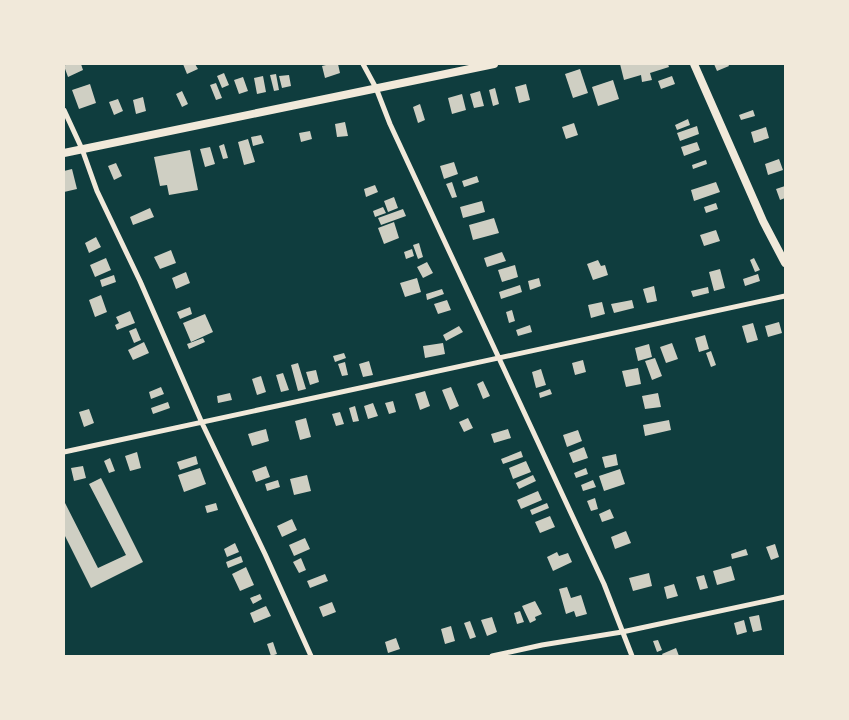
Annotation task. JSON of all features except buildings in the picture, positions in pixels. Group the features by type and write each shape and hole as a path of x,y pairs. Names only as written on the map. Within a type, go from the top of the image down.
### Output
{"street":[{"path":"363,64 376,88 390,124 604,584 632,656"},
{"path":"64,152 494,64"},
{"path":"694,64 763,221 785,263"},
{"path":"64,110 82,149 97,191 140,281 202,423 265,554 311,656"},
{"path":"64,452 785,296"},
{"path":"492,656 542,645 622,632 785,597"}]}
